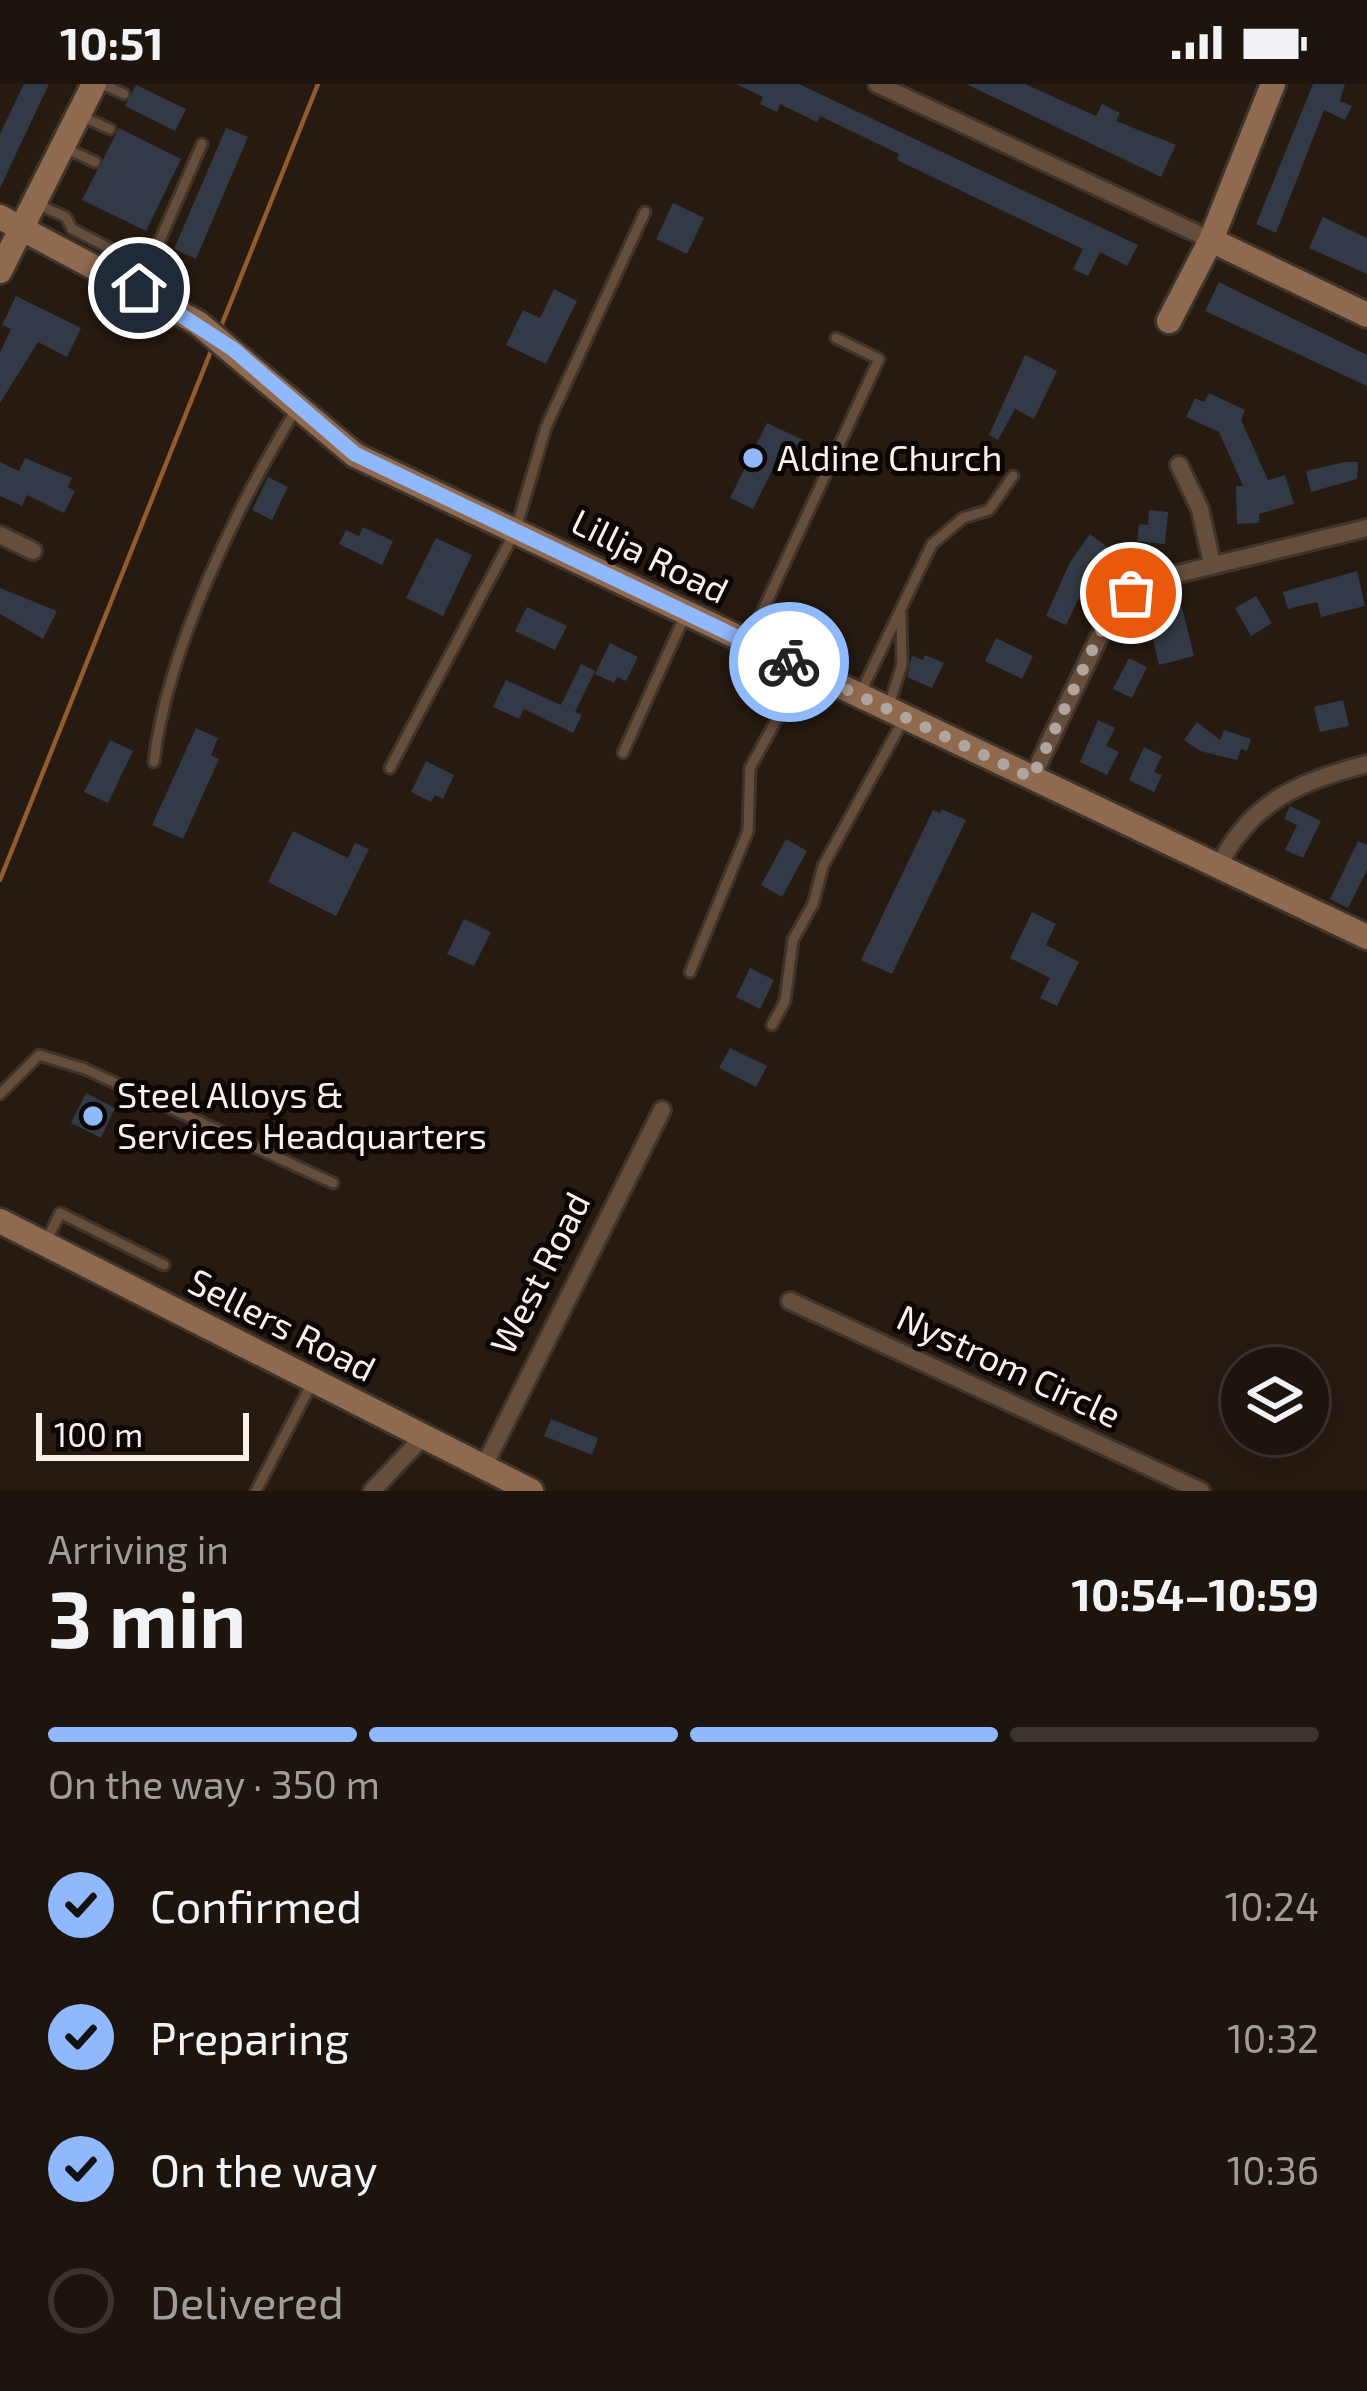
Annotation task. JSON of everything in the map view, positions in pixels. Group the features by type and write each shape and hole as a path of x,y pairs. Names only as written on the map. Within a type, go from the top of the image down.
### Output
{"street":[{"path":"0,272 11,222 34,203 98,84"},
{"path":"878,84 1367,315"},
{"path":"1169,321 1211,240 1273,84"},
{"name":"Lillja Road","path":"11,222 144,278 355,454 1367,937"},
{"path":"1178,465 1200,509 1212,564"},
{"path":"1032,778 1119,601 1150,581 1367,528"},
{"path":"0,536 34,551"},
{"path":"1219,866 1240,828 1273,798 1367,764"},
{"name":"West Road","path":"483,1468 662,1110"},
{"name":"Sellers Road","path":"0,1221 532,1491"},
{"name":"Nystrom Circle","path":"790,1301 1201,1491"},
{"path":"372,1491 423,1437"}],"lane":[{"path":"98,84 124,94"},
{"path":"78,115 110,129"},
{"path":"34,203 66,217 72,230 144,278 202,144"},
{"path":"63,146 95,162"},
{"path":"390,768 515,532 546,427 645,212"},
{"path":"748,643 879,359 836,338"},
{"path":"154,762 161,705 190,629 255,483 297,408"},
{"path":"860,696 942,531 989,510 1013,476"},
{"path":"772,1025 784,1001 793,940 896,713 902,664 901,609"},
{"path":"622,753 686,613"},
{"path":"782,659 768,688 770,697 784,706 803,706 818,676"},
{"path":"690,972 748,831 750,768 784,706"},
{"path":"0,1094 39,1055 85,1070 333,1183"},
{"path":"45,1244 60,1214 164,1265"},
{"path":"99,1271 114,1240"},
{"path":"256,1491 313,1381"}],"building":[{"path":"24,84 49,84 0,188 0,134"},
{"path":"736,84 799,84 1138,245 1127,266 1100,252 1088,276 1073,269 1083,249 897,160 899,154 820,116 817,122 780,104 777,112 760,104 763,97"},
{"path":"966,84 1025,84 1096,116 1102,104 1120,113 1116,121 1176,145 1161,177"},
{"path":"1313,84 1345,84 1340,101 1352,106 1345,120 1324,110 1276,233 1256,224"},
{"path":"136,85 186,109 175,131 125,106"},
{"path":"119,128 181,159 146,231 82,200"},
{"path":"226,128 248,137 196,259 174,249"},
{"path":"673,203 704,218 687,254 656,239"},
{"path":"1323,217 1367,238 1367,274 1309,248"},
{"path":"1219,282 1367,355 1367,386 1205,311"},
{"path":"554,289 577,301 546,364 506,345 523,310 540,318"},
{"path":"16,296 81,328 67,357 38,342 0,403 0,352 11,329 2,325"},
{"path":"1025,355 1057,371 1034,419 1015,409 998,440 989,435"},
{"path":"1209,393 1245,410 1241,420 1268,480 1285,475 1294,504 1259,514 1259,523 1237,524 1236,486 1243,486 1219,432 1186,417 1195,398 1204,402"},
{"path":"767,423 803,440 796,455 783,448 753,509 730,498"},
{"path":"25,458 72,478 68,487 75,491 64,513 27,495 22,506 0,496 0,462 19,471"},
{"path":"1358,462 1357,479 1311,492 1306,471"},
{"path":"268,477 288,487 272,520 252,510"},
{"path":"1149,510 1168,512 1165,544 1137,541 1139,524 1148,525"},
{"path":"363,527 393,541 382,565 339,544 346,530 359,536"},
{"path":"1090,534 1122,558 1113,571 1104,564 1093,579 1090,576 1066,625 1046,616 1070,562"},
{"path":"436,538 472,555 443,616 406,598"},
{"path":"1357,571 1365,606 1321,617 1317,602 1288,609 1283,592"},
{"path":"0,588 57,611 43,639 0,614"},
{"path":"1256,596 1272,623 1251,636 1235,608"},
{"path":"527,607 567,626 555,650 515,631"},
{"path":"1182,607 1194,656 1159,665 1150,627 1166,623 1164,611"},
{"path":"996,638 1033,656 1022,679 985,661"},
{"path":"610,643 638,657 626,681 617,677 614,683 595,674"},
{"path":"925,655 944,663 932,688 907,677 912,656 923,660"},
{"path":"1129,658 1147,667 1132,698 1113,689"},
{"path":"581,664 595,671 575,712 582,715 573,733 524,709 519,719 493,707 506,680 561,705"},
{"path":"1343,700 1349,726 1320,732 1314,707"},
{"path":"1098,720 1115,728 1106,746 1119,752 1107,775 1080,762"},
{"path":"1197,722 1220,740 1224,730 1251,739 1247,751 1241,749 1237,760 1200,751 1184,740"},
{"path":"196,728 218,738 211,755 219,759 183,839 152,825"},
{"path":"110,740 133,751 108,803 84,792"},
{"path":"1144,747 1162,756 1154,772 1162,775 1154,792 1129,780"},
{"path":"426,761 454,775 443,799 435,795 431,802 411,792"},
{"path":"1290,806 1321,821 1303,858 1285,850 1297,825 1284,819"},
{"path":"942,809 966,820 892,974 861,960 933,810 940,813"},
{"path":"293,831 348,858 355,843 369,849 336,916 268,882"},
{"path":"786,839 807,851 782,897 761,885"},
{"path":"1358,841 1367,845 1367,870 1348,908 1330,899"},
{"path":"1032,912 1056,924 1046,945 1079,962 1057,1006 1040,998 1050,978 1010,958"},
{"path":"464,919 491,932 474,966 447,954"},
{"path":"750,968 774,980 760,1009 736,997"},
{"path":"730,1048 767,1066 756,1087 719,1068"},
{"name":"Steel Alloys & Services Headquarters","path":"86,1093 115,1108 101,1138 71,1123"},
{"path":"551,1419 598,1438 592,1455 544,1436"}],"waterway":[{"path":"220,329 318,84"},
{"path":"0,880 213,346"}],"way so far":[{"path":"789,662 1032,778 1104,625 1119,601 1131,593"}],"place":[{"name":"Aldine Church","path":"753,458"},
{"name":"Steel Alloys & Services Headquarters","path":"93,1116"}],"route":[{"path":"139,288 233,349 355,454 789,662"}]}
